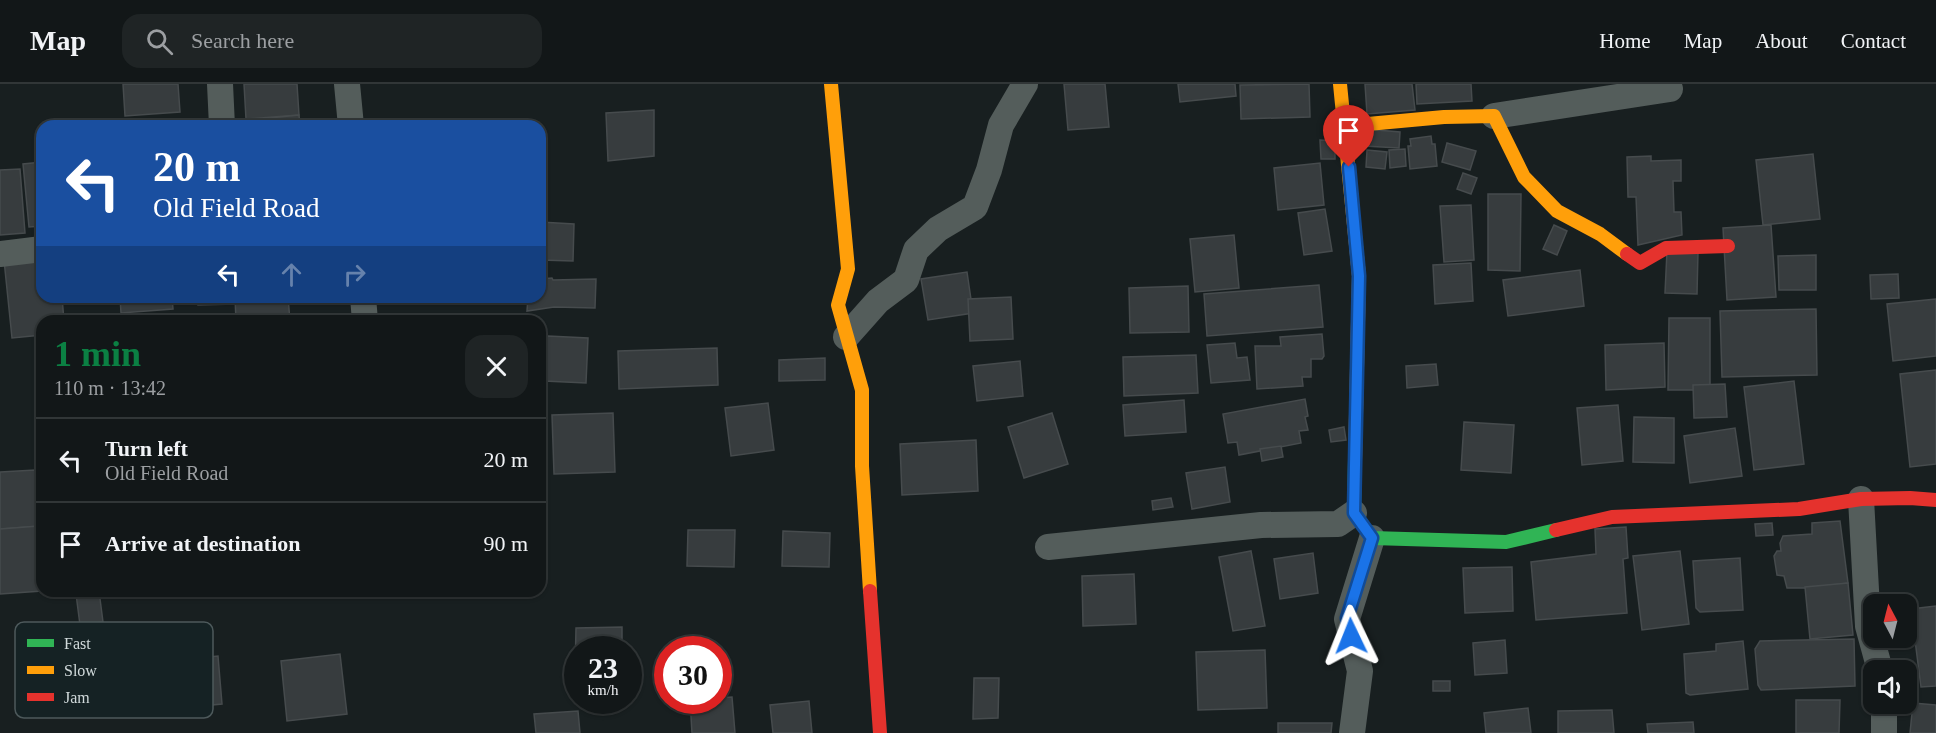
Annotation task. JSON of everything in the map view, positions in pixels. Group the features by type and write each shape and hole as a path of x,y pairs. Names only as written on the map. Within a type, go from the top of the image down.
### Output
{"street":[{"path":"220,84 222,120"},
{"path":"347,84 350,120"},
{"path":"831,84 848,269 838,305 862,390 862,466 880,733"},
{"path":"846,337 878,301 906,280 916,250 938,229 975,207 989,170 1001,125 1025,84"},
{"path":"1340,84 1346,126 1359,276 1354,513 1372,538"},
{"path":"1346,126 1444,117 1494,116 1670,89"},
{"path":"1494,116 1524,177 1557,211 1600,234 1640,263 1666,248 1728,246"},
{"path":"0,254 36,250"},
{"path":"1372,538 1506,542 1612,516 1799,509 1861,499 1936,500"},
{"path":"1861,499 1868,626 1877,660"},
{"path":"1048,547 1261,525 1338,524 1354,513"},
{"path":"1352,733 1360,671 1347,618 1372,538"},
{"path":"1884,714 1884,733"}],"building":[{"path":"123,84 178,84 180,112 125,116"},
{"path":"244,84 297,84 299,115 246,119"},
{"path":"1064,84 1105,84 1109,127 1068,130"},
{"path":"1178,84 1235,84 1236,96 1180,102"},
{"path":"1309,84 1310,117 1241,119 1240,85"},
{"path":"1365,84 1412,84 1415,110 1367,114"},
{"path":"1416,84 1471,84 1472,101 1417,104"},
{"path":"654,110 654,156 608,161 606,113"},
{"path":"299,115 299,120 270,120 270,118"},
{"path":"1365,129 1400,132 1399,148 1364,146"},
{"path":"1431,136 1432,144 1435,144 1437,166 1410,169 1408,146 1411,146 1410,139"},
{"path":"1320,140 1335,141 1335,159 1321,159"},
{"path":"1447,143 1476,151 1470,170 1442,162"},
{"path":"1405,149 1406,166 1390,168 1389,150"},
{"path":"1367,150 1387,152 1385,169 1366,167"},
{"path":"1813,154 1820,219 1763,225 1756,160"},
{"path":"1651,156 1651,161 1681,160 1681,181 1673,181 1674,212 1681,212 1682,235 1638,245 1636,197 1628,197 1627,157"},
{"path":"36,163 36,226 29,227 23,164"},
{"path":"1320,163 1324,205 1278,210 1274,168"},
{"path":"20,169 25,233 0,235 0,170"},
{"path":"1463,173 1477,178 1471,194 1457,189"},
{"path":"1488,194 1521,194 1520,271 1488,270"},
{"path":"1471,205 1474,260 1444,262 1440,206"},
{"path":"1325,209 1332,251 1304,255 1298,213"},
{"path":"546,222 574,224 573,261 546,260"},
{"path":"1554,225 1567,231 1557,255 1543,249"},
{"path":"1771,225 1776,297 1727,300 1723,228"},
{"path":"1234,235 1239,288 1195,292 1190,239"},
{"path":"1667,251 1698,252 1697,294 1665,293"},
{"path":"1816,255 1816,290 1779,290 1778,256"},
{"path":"36,257 36,303 62,303 64,315 36,315 36,336 12,338 4,260"},
{"path":"1471,263 1473,301 1435,304 1433,265"},
{"path":"1580,270 1584,306 1508,316 1503,280"},
{"path":"967,272 973,313 928,320 921,279"},
{"path":"1898,274 1899,298 1871,299 1870,275"},
{"path":"546,278 596,279 595,308 554,307 527,311 528,303 546,303"},
{"path":"1319,285 1323,327 1207,336 1204,294"},
{"path":"1188,286 1189,332 1130,333 1129,288"},
{"path":"1011,297 1013,339 970,341 968,299"},
{"path":"1936,299 1936,356 1893,361 1887,304"},
{"path":"120,303 172,303 173,309 121,313"},
{"path":"198,303 235,303 235,304 198,305"},
{"path":"235,303 288,303 290,315 236,315"},
{"path":"1816,309 1817,375 1722,377 1720,311"},
{"path":"1669,318 1710,318 1710,390 1668,390"},
{"path":"1322,334 1324,356 1322,359 1311,359 1311,377 1302,377 1303,386 1257,389 1255,346 1281,346 1280,337"},
{"path":"548,336 588,338 586,383 546,381 546,339"},
{"path":"1235,343 1237,358 1247,357 1250,380 1211,383 1207,345"},
{"path":"1664,343 1665,387 1606,390 1605,345"},
{"path":"717,348 718,385 619,389 618,351"},
{"path":"1196,355 1198,393 1124,396 1123,357"},
{"path":"825,358 825,380 779,381 779,360"},
{"path":"1020,361 1023,396 977,401 973,366"},
{"path":"1436,364 1438,385 1407,388 1406,366"},
{"path":"1936,370 1936,464 1910,467 1900,374"},
{"path":"1794,381 1804,464 1754,470 1744,387"},
{"path":"1725,384 1727,417 1694,418 1693,385"},
{"path":"1305,399 1308,430 1299,431 1301,443 1239,455 1237,442 1228,443 1223,414"},
{"path":"1184,400 1186,432 1125,436 1123,405"},
{"path":"768,403 774,450 731,456 725,408"},
{"path":"1618,405 1623,461 1582,465 1577,408"},
{"path":"613,413 615,472 554,474 552,415"},
{"path":"1052,413 1068,464 1024,478 1008,427"},
{"path":"1634,417 1674,418 1674,463 1633,462"},
{"path":"1464,422 1514,425 1511,473 1461,470"},
{"path":"1344,427 1346,440 1331,442 1329,430"},
{"path":"1735,428 1742,476 1690,483 1684,436"},
{"path":"976,440 978,491 902,495 900,444"},
{"path":"1281,446 1283,457 1262,461 1260,449"},
{"path":"1225,467 1230,502 1192,509 1186,473"},
{"path":"35,470 36,526 0,529 0,472"},
{"path":"1171,498 1173,507 1153,510 1152,501"},
{"path":"1840,521 1848,583 1787,588 1784,576 1777,575 1774,556 1777,551 1781,551 1780,543 1783,536 1812,534 1812,523"},
{"path":"1772,523 1773,535 1756,536 1755,524"},
{"path":"36,526 36,591 0,594 0,529"},
{"path":"1626,527 1628,558 1623,559 1627,613 1536,620 1531,562 1596,554 1595,529"},
{"path":"688,530 735,530 734,567 687,566"},
{"path":"783,531 830,533 829,567 782,566"},
{"path":"1251,551 1265,626 1233,631 1219,557"},
{"path":"1680,551 1689,624 1642,630 1633,556"},
{"path":"1313,553 1318,593 1280,599 1274,559"},
{"path":"1740,558 1743,610 1700,612 1696,608 1693,561"},
{"path":"1512,567 1513,611 1465,613 1463,568"},
{"path":"1134,574 1136,624 1083,626 1082,576"},
{"path":"1848,583 1853,635 1810,639 1805,587"},
{"path":"76,597 100,597 103,622 80,622"},
{"path":"1936,606 1936,686 1921,687 1916,648 1917,608"},
{"path":"622,627 622,636 576,636 576,628"},
{"path":"1854,639 1855,686 1761,690 1758,685 1755,649 1760,641"},
{"path":"1505,640 1507,673 1475,675 1473,643"},
{"path":"1743,641 1748,689 1690,695 1686,693 1684,654 1716,651 1716,644"},
{"path":"1265,650 1267,708 1198,710 1196,652"},
{"path":"340,654 347,714 287,721 281,661"},
{"path":"213,656 218,656 222,704 213,705"},
{"path":"974,678 999,678 998,718 973,719"},
{"path":"1433,681 1450,681 1450,691 1433,691"},
{"path":"732,697 735,733 692,733 691,714 732,714"},
{"path":"1796,700 1840,700 1839,733 1796,733"},
{"path":"809,701 812,733 773,733 770,705"},
{"path":"1917,703 1936,705 1936,733 1910,733 1912,714 1917,714"},
{"path":"1528,708 1531,733 1486,733 1484,713"},
{"path":"1612,710 1614,733 1558,733 1558,711"},
{"path":"564,712 564,714 578,714 580,733 536,733 534,714"},
{"path":"1693,722 1694,733 1648,733 1647,724"},
{"path":"1278,723 1332,723 1331,733 1278,733"}],"traffic: fast":[{"path":"1355,460 1354,513 1372,538 1506,542 1556,530"}],"traffic: slow":[{"path":"831,84 848,269 838,305 862,390 862,466 870,591"},
{"path":"1340,84 1359,276 1355,460"},
{"path":"1346,126 1444,117 1494,116 1524,177 1557,211 1600,234 1627,254"}],"traffic: jam":[{"path":"1627,254 1640,263 1666,248 1728,246"},
{"path":"1556,530 1612,517 1799,509 1861,499 1936,500"},
{"path":"870,591 880,733"}],"route":[{"path":"1349,167 1359,276 1354,513 1372,538 1347,618 1351,636"}]}
